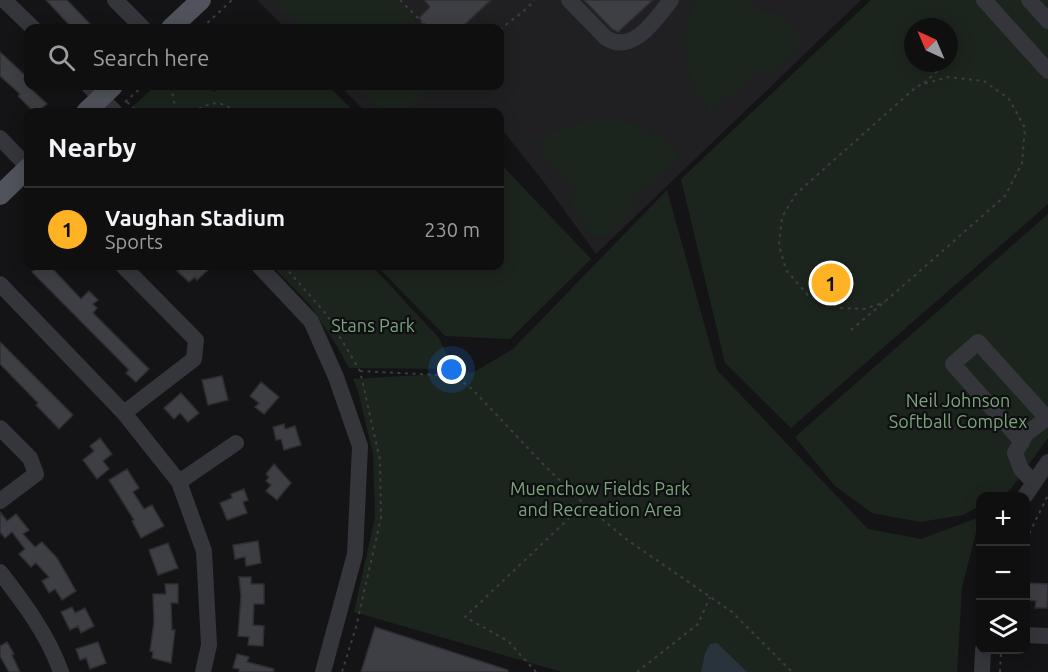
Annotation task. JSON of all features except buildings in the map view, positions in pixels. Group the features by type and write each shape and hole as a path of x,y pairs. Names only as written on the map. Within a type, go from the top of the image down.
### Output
{"main road":[{"path":"175,24 201,0"},
{"path":"89,108 101,90"},
{"path":"0,195 24,172"}],"street":[{"path":"4,0 29,24"},
{"path":"115,0 139,24"},
{"path":"569,0 606,38 621,44 637,38 671,0"},
{"path":"984,0 1048,71"},
{"path":"1029,0 1048,21"},
{"path":"101,90 118,108"},
{"path":"0,138 24,164"},
{"path":"124,412 194,359 196,340 127,270"},
{"path":"263,270 311,321 336,377 360,446 355,554 323,672"},
{"path":"0,284 124,412 179,482 204,551 209,645 203,672"},
{"path":"1022,442 952,364 978,342 1047,418 1026,434 1022,442 1015,453 1029,490"},
{"path":"0,428 30,458 36,474 0,501"},
{"path":"179,482 236,443"},
{"path":"1029,490 1048,462"},
{"path":"0,572 26,605 55,656 61,672"},
{"path":"1030,635 1048,636"},
{"path":"982,672 983,654"}],"path":[{"path":"206,24 232,0"},
{"path":"400,0 424,24"},
{"path":"504,26 518,17 534,0"},
{"path":"923,84 936,72"},
{"path":"851,330 885,302 1005,196 1022,163 1025,128 1009,99 984,81 948,77 917,86 796,194 782,218 779,245 786,270 808,295 841,308 864,309 885,302"},
{"path":"120,108 139,90"},
{"path":"172,90 176,108"},
{"path":"200,108 215,102 224,103 231,108"},
{"path":"360,371 438,375 459,379 472,389 584,504 626,539 732,612 792,672"},
{"path":"1030,532 1048,495"},
{"path":"536,672 508,642 465,617 584,504"},
{"path":"637,672 698,624 710,597"},
{"path":"1000,672 1001,654"}],"shaded area":[{"path":"257,0 861,0 596,254 504,132 504,108 362,108 344,90 504,90 504,24 281,24"},
{"path":"717,643 747,672 701,672 710,644"}],"green space":[{"path":"274,0 395,0 418,24 298,24"},
{"path":"695,0 746,0 757,12 776,13 800,39 796,53 772,74 756,71 710,113 694,86 686,58 687,30"},
{"path":"871,0 1048,0 1048,204 791,428 725,363 681,179"},
{"path":"151,90 212,90 214,92 216,90 332,90 351,108 131,108"},
{"path":"361,90 429,90 409,108 379,108"},
{"path":"602,120 636,125 646,129 664,141 680,158 635,196 631,211 605,237 594,236 571,209 576,190 536,143 568,127"},
{"path":"504,167 591,259 510,339 445,336 381,270 504,270"},
{"name":"Muenchow Fields Park and Recreation Area","path":"667,190 717,370 868,529 921,539 976,518 976,533 962,587 957,672 562,672 354,612 375,517 373,454 353,379 474,372 513,349"},
{"name":"Neil Johnson Softball Complex","path":"1048,214 1048,438 1010,490 976,492 976,508 963,515 920,522 872,513 835,486 795,437"},
{"name":"Stans Park","path":"276,270 376,270 439,338 453,369 349,368 310,305"}],"place":[{"name":"Vaughan Stadium","path":"831,283"}]}
